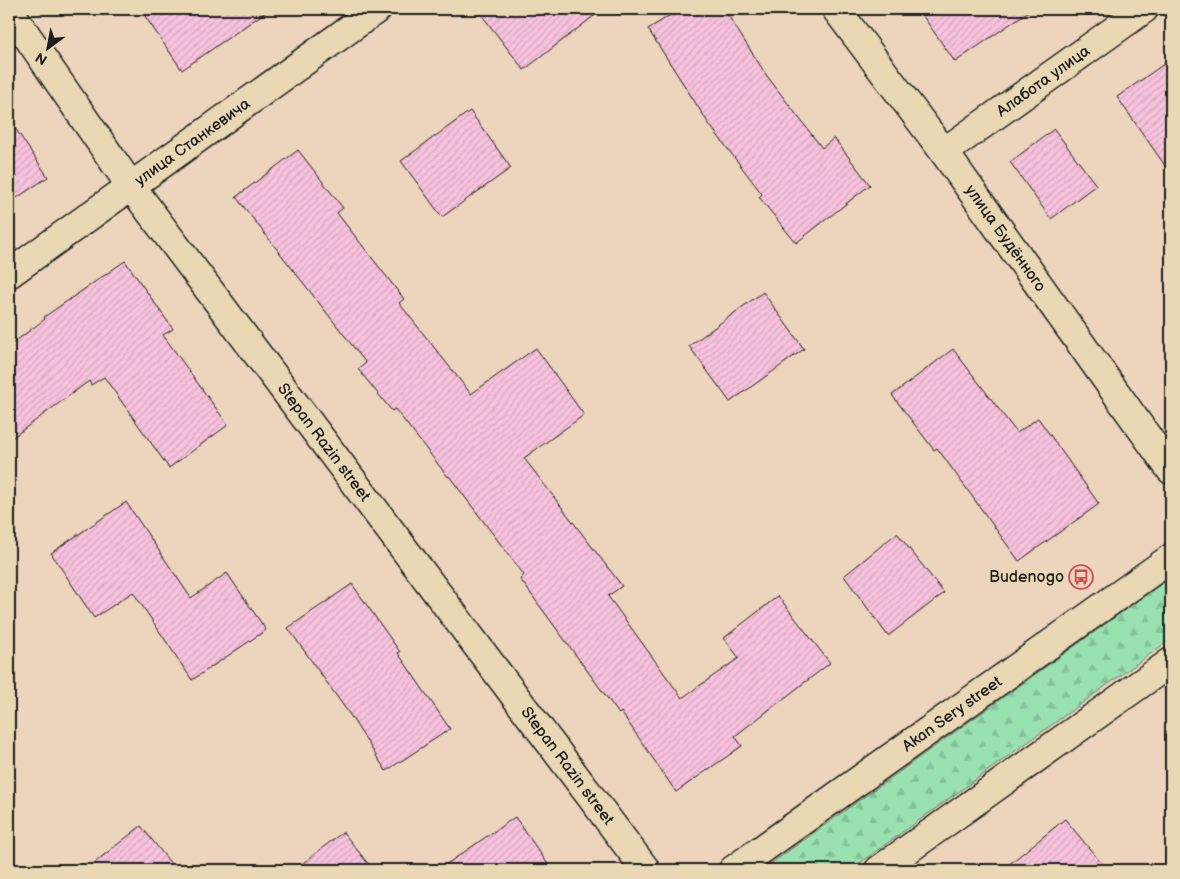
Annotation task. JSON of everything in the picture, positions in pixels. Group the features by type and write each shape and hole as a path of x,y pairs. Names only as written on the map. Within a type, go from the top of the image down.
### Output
{"street":[{"name":"улица Станкевича","path":"9,274 130,185 377,9"},
{"name":"улица Будённого","path":"836,9 944,152 1171,470"},
{"name":"Алабота улица","path":"944,152 1144,9"},
{"name":"Stepan Razin street","path":"9,10 130,185 646,870"},
{"name":"Akan Sery street","path":"733,870 1171,558"},
{"path":"880,870 1171,662"}],"green space":[{"path":"1171,577 1171,639 850,870 762,870"}],"building":[{"path":"140,9 270,9 182,70"},
{"path":"477,9 603,9 524,70"},
{"path":"680,9 724,9 767,76 822,148 834,138 870,185 796,243 759,197 762,194 709,124 648,29"},
{"path":"918,9 1032,9 955,62"},
{"path":"1171,59 1171,174 1117,97"},
{"path":"470,111 511,168 442,217 401,161"},
{"path":"9,119 48,177 9,203"},
{"path":"1054,129 1096,185 1051,219 1010,162"},
{"path":"298,150 343,208 337,213 404,299 399,303 471,394 536,348 584,415 524,458 622,586 608,596 682,698 739,658 724,638 778,596 830,663 735,736 742,746 676,792 621,712 619,714 520,579 524,575 449,476 395,409 392,411 358,369 366,363 236,197"},
{"path":"125,261 173,329 163,335 228,425 169,468 104,377 91,385 89,381 9,440 9,346 45,319 44,317"},
{"path":"763,292 804,349 730,402 689,346"},
{"path":"953,349 1017,433 1038,418 1099,504 1019,561 937,448 934,450 892,395"},
{"path":"126,502 191,598 227,573 266,630 192,680 133,592 94,618 51,553"},
{"path":"897,533 944,593 888,636 844,576"},
{"path":"352,584 400,652 398,653 450,729 386,771 350,715 288,628"},
{"path":"515,817 552,870 438,870"},
{"path":"1065,819 1107,870 1002,870"},
{"path":"141,826 176,870 85,870"},
{"path":"343,832 373,870 294,870"}],"place":[{"name":"Budenogo","path":"1081,577"}]}
